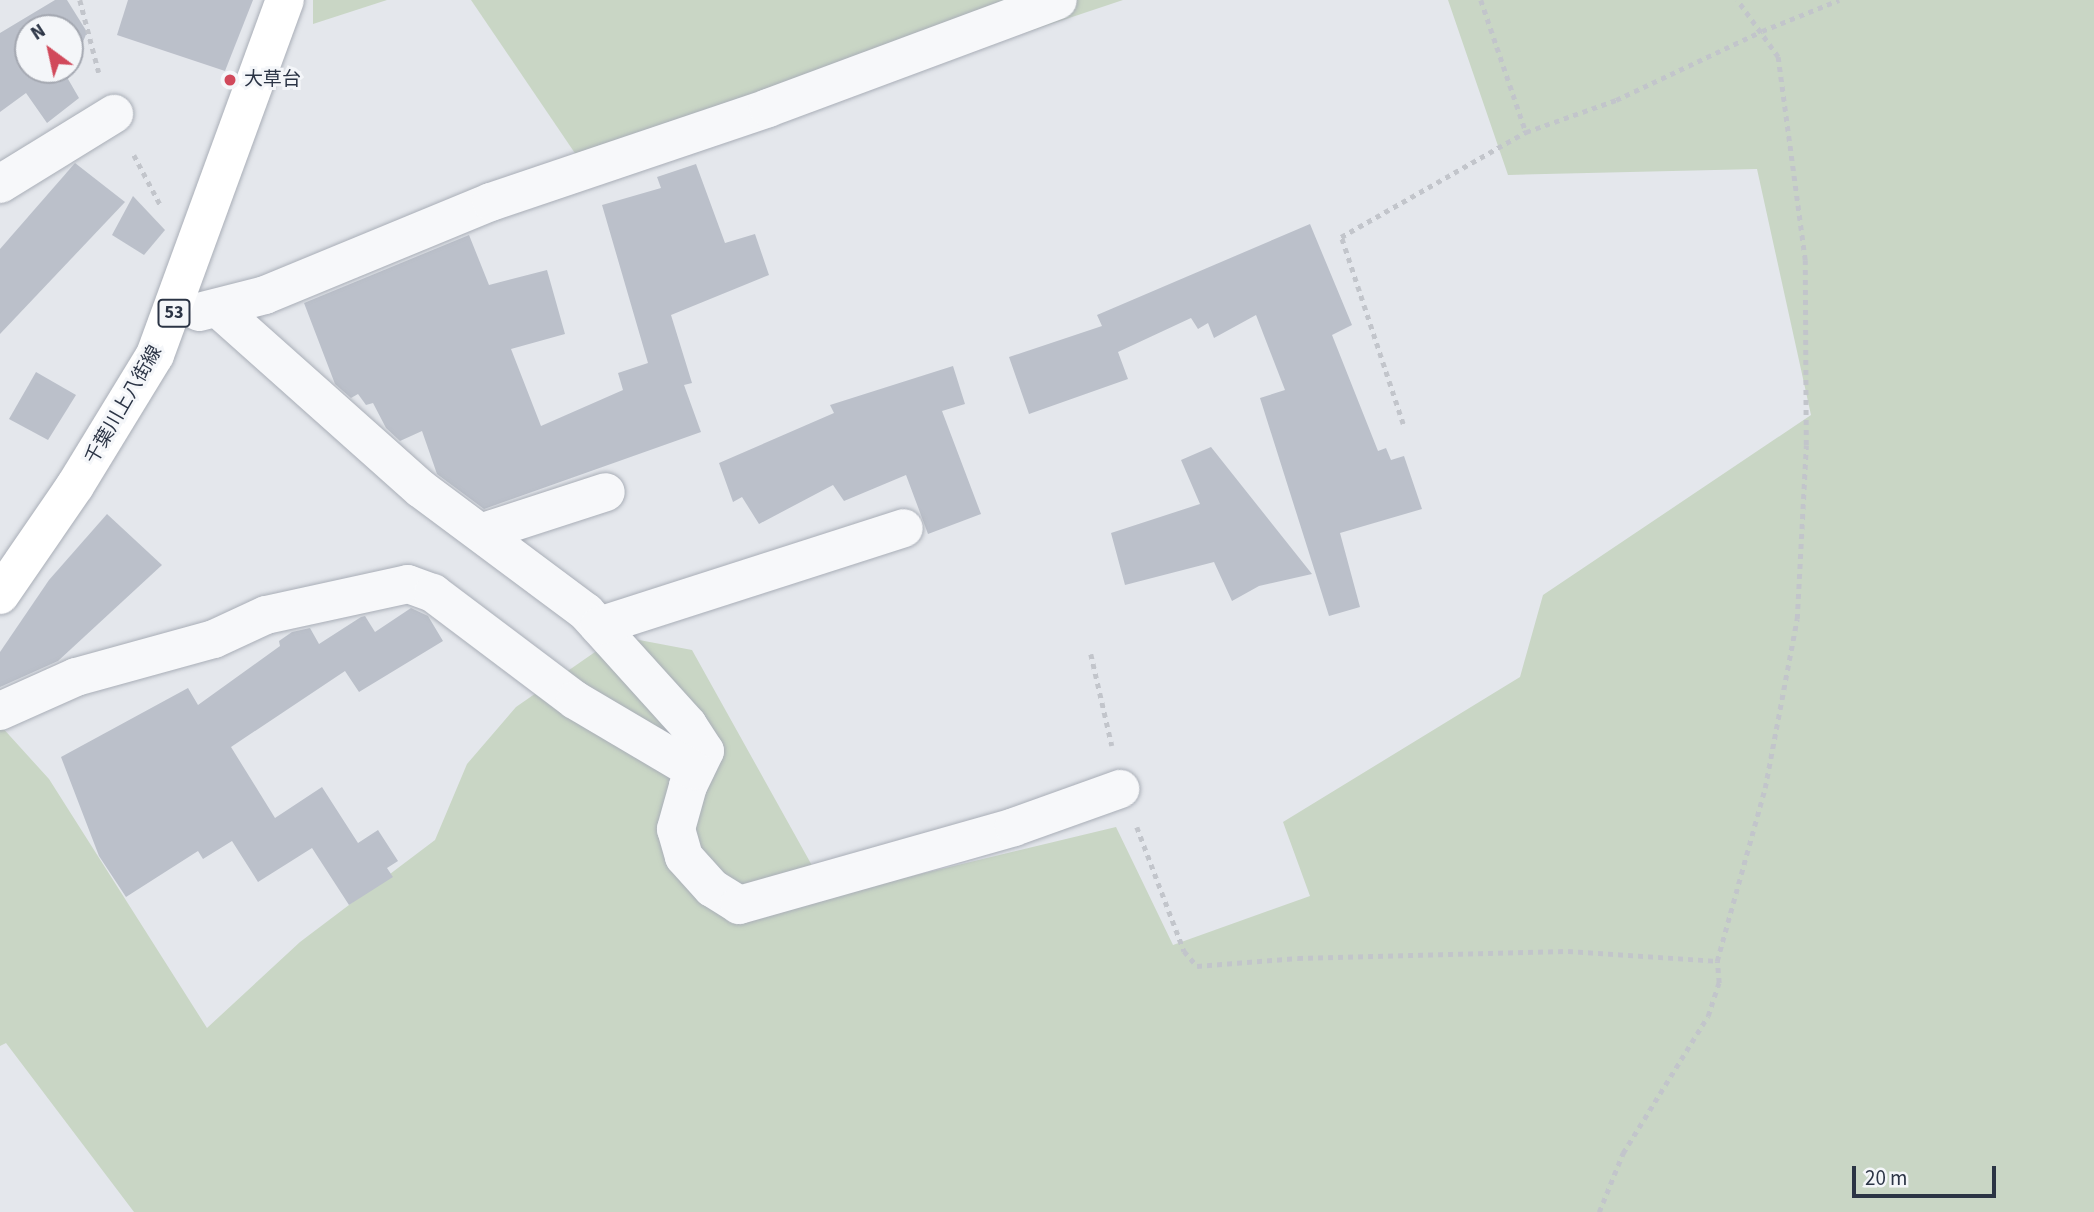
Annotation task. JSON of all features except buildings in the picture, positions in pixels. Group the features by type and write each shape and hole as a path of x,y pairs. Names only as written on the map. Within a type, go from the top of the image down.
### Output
{"main road":[{"name":"千葉川上八街線","path":"0,595 120,416 173,315 285,0"}],"street":[{"path":"173,315 220,310 491,202 768,108 1058,0"},
{"path":"0,184 114,114"},
{"path":"220,310 421,489 484,532 599,626 688,725 705,751 695,771 676,829 684,857 712,888 739,905 1014,827 1120,789"},
{"path":"484,532 606,492"},
{"path":"599,626 904,528"},
{"path":"0,711 76,677 214,639 266,615 408,584 433,593 575,700 695,771"}],"path":[{"path":"1481,0 1526,132"},
{"path":"1600,1212 1633,1134 1708,1016 1719,983 1717,961 1750,847 1784,699 1797,619 1803,526 1808,333 1805,260 1787,102 1778,57 1762,31 1737,0"},
{"path":"1403,424 1341,237 1526,132 1616,100 1762,31 1839,0"},
{"path":"1091,654 1120,789 1184,951 1197,966 1298,958 1569,951 1717,961"}],"green space":[{"path":"313,0 387,0 313,24"},
{"path":"471,0 1123,0 835,96 585,168"},
{"path":"1448,0 2094,0 2094,1212 134,1212 6,1043 0,1046 0,725 49,779 207,1028 300,942 435,840 467,764 516,707 618,636 692,650 829,896 1116,827 1173,945 1310,896 1283,822 1520,677 1543,595 1811,415 1757,169 1508,175"}],"place":[{"name":"大草台","path":"230,80"}]}
